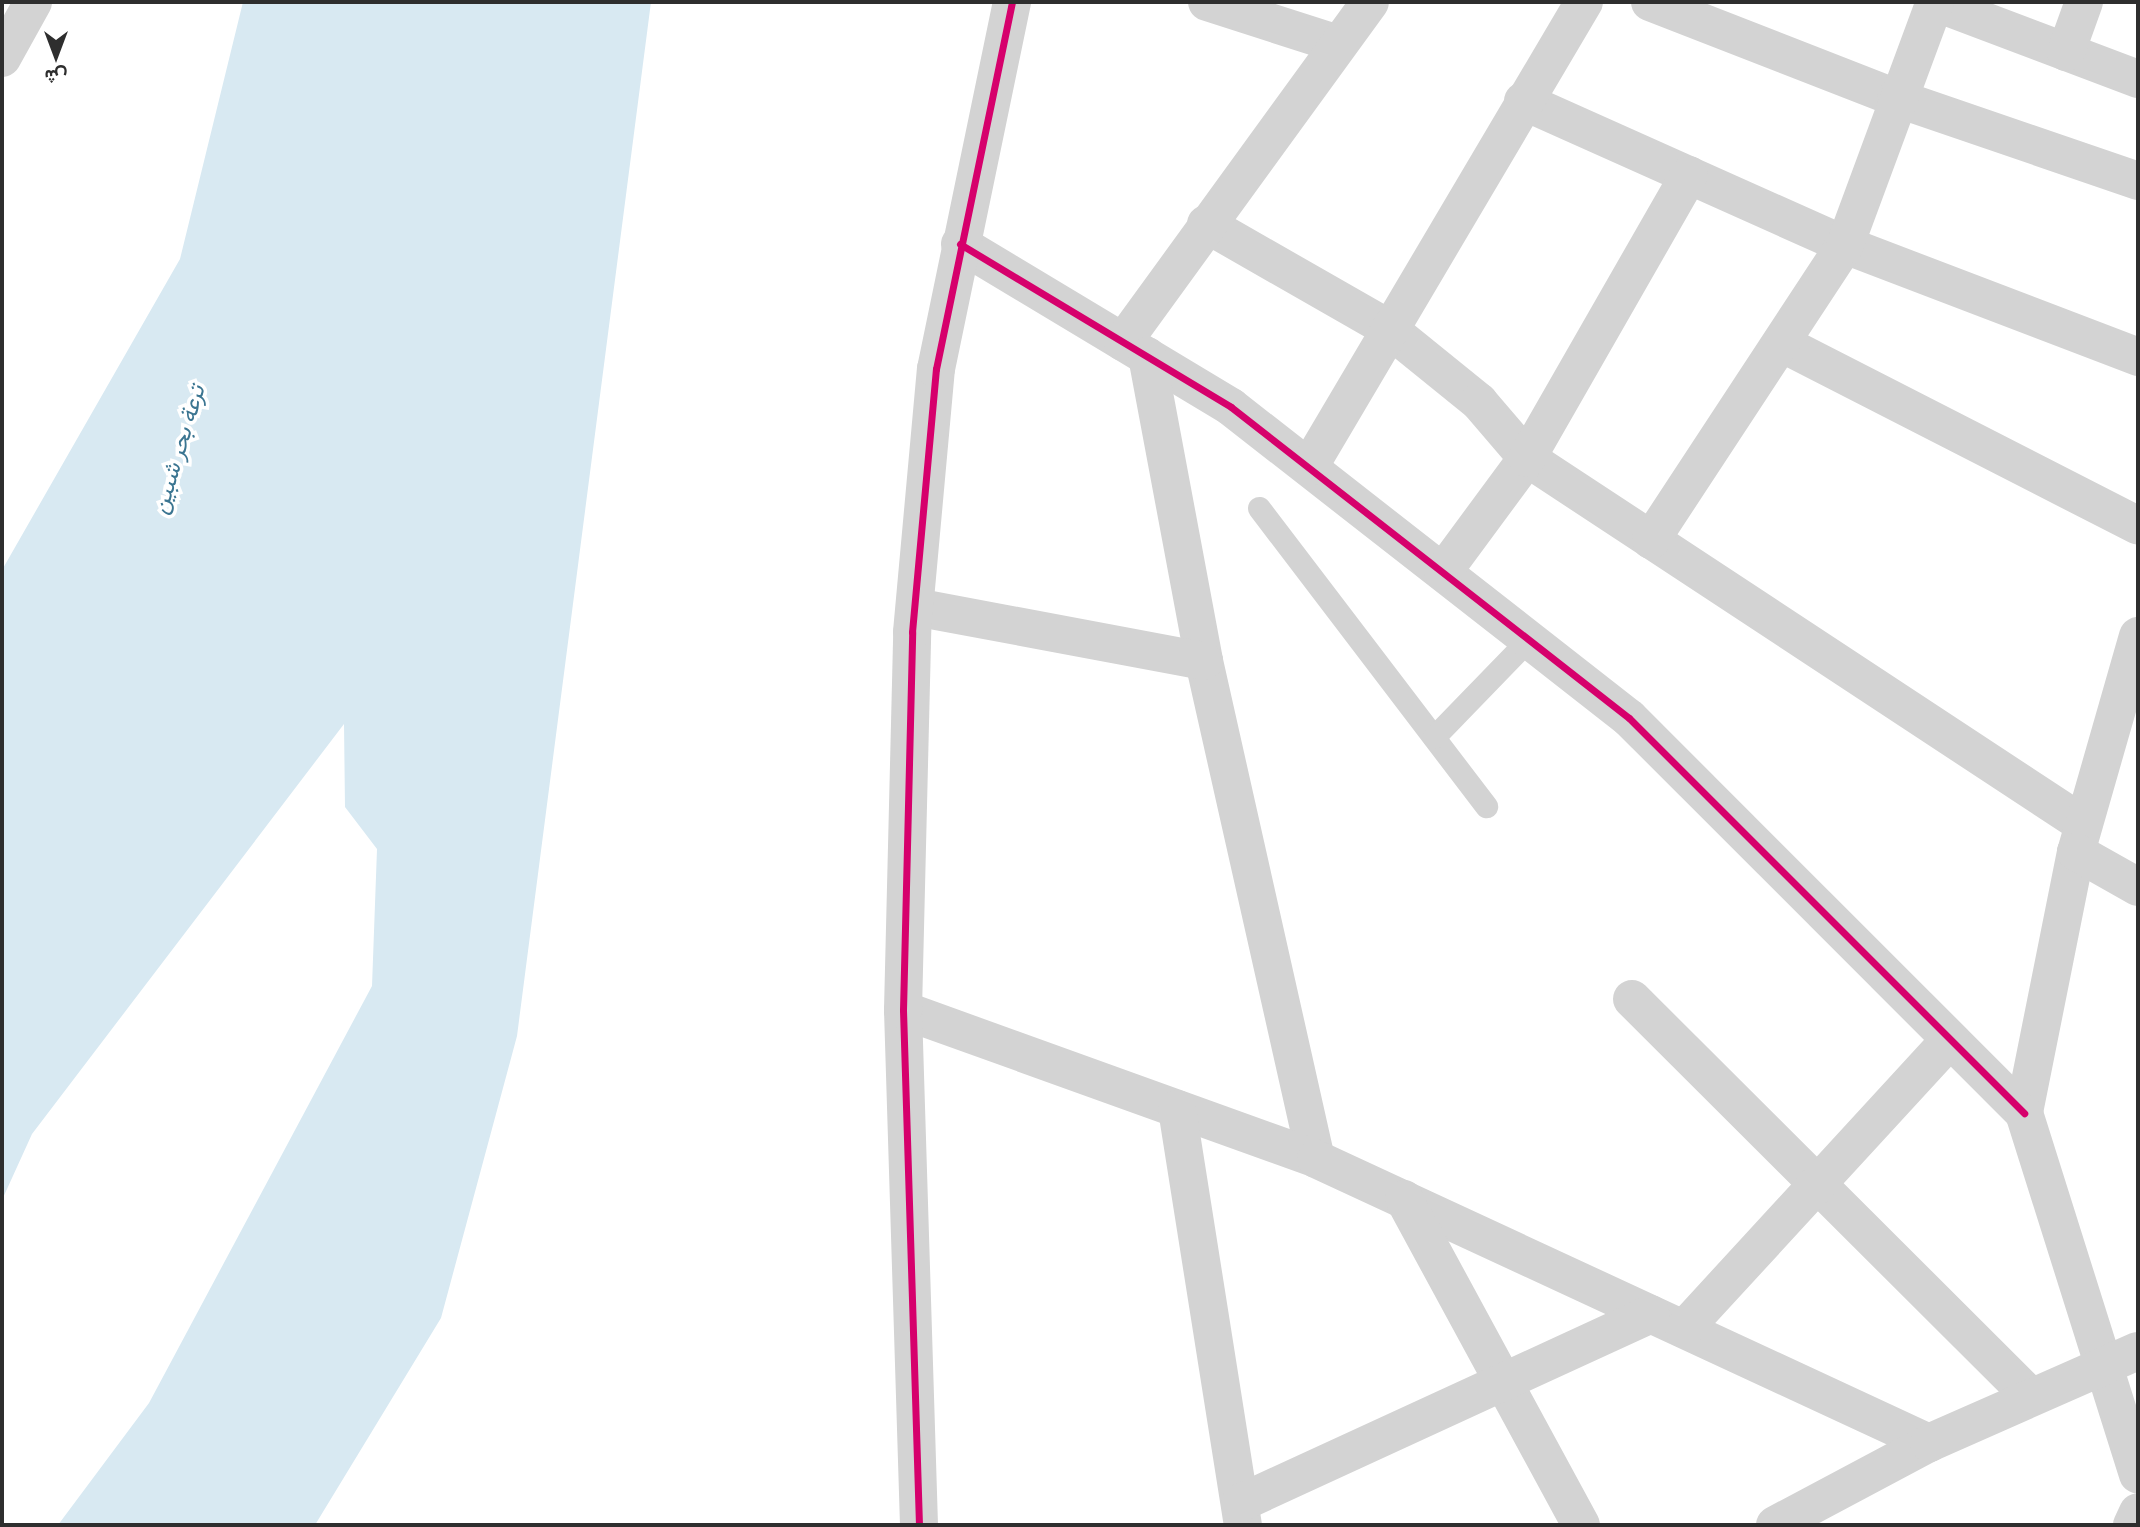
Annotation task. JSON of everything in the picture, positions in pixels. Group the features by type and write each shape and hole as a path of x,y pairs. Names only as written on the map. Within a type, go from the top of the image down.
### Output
{"street":[{"path":"2,58 33,2"},
{"path":"919,1525 903,1010 915,607 936,369 1012,2"},
{"path":"1207,2 1338,44"},
{"path":"1315,1159 1135,349 1206,224 1370,2"},
{"path":"1309,467 1523,101 1584,2"},
{"path":"1650,2 1896,98 2138,181"},
{"path":"1651,540 1845,245 1896,98 1935,2 2138,79"},
{"path":"2066,52 2084,2"},
{"path":"1523,101 1845,245 2138,357"},
{"path":"1443,572 1527,458 1689,175"},
{"path":"1206,224 1389,329 1479,402 1527,458 1651,540 2080,838 2138,887"},
{"path":"960,244 1231,407 1629,718 2024,1114"},
{"path":"1781,343 2138,526"},
{"path":"915,607 1204,661"},
{"path":"2138,636 2128,710 2080,838 2024,1114 2100,1367 2138,1474"},
{"path":"1632,999 2031,1396"},
{"path":"903,1010 1315,1159 1929,1443"},
{"path":"1177,1109 1242,1514 1504,1384 1667,1321 1817,1183 1950,1040"},
{"path":"1404,1199 1581,1525"},
{"path":"1775,1525 1929,1443 2138,1351"},
{"path":"2132,1525 2138,1512"}],"lane":[{"path":"1259,509 1486,806"},
{"path":"1434,737 1530,638"}],"water":[{"name":"ترعة بحر شبين","path":"243,2 651,2 517,1036 441,1318 315,1525 58,1525 149,1403 372,986 377,849 345,807 344,724 32,1134 2,1200 2,570 180,259"}],"cycle path":[{"path":"919,1525 903,1010 912,632 936,369 1012,2"},
{"path":"960,244 1231,407 1629,718 2024,1113"}]}
